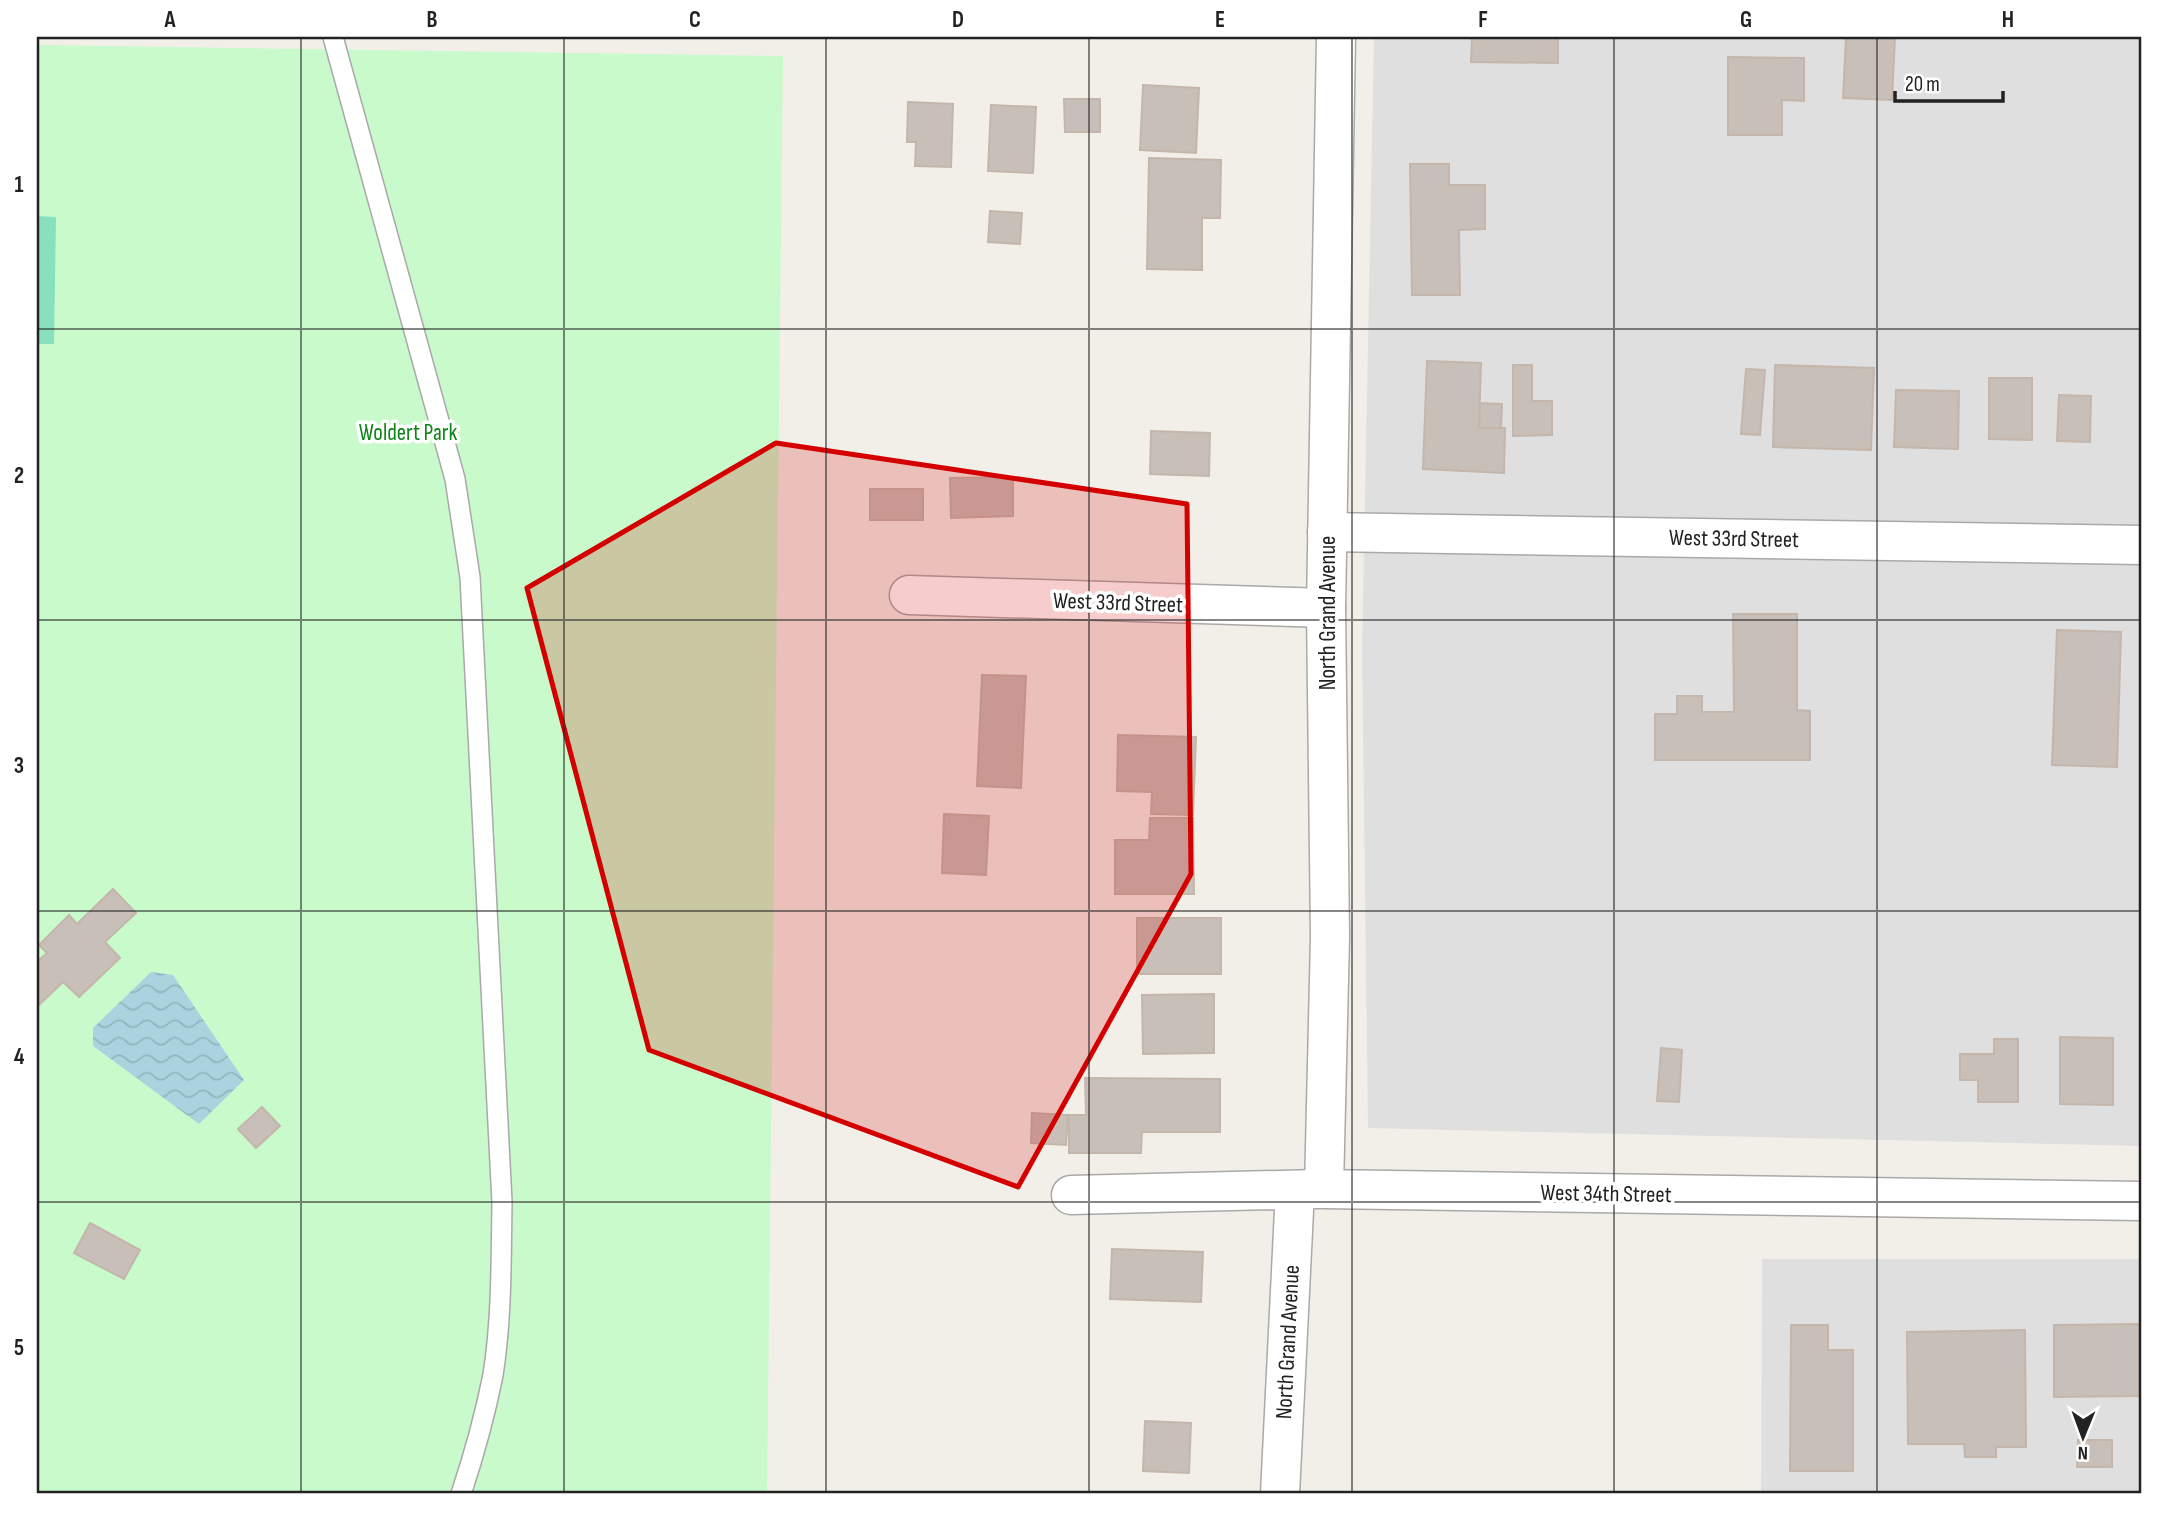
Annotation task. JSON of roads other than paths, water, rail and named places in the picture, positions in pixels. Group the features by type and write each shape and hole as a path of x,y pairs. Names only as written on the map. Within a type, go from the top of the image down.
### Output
{"street":[{"name":"North Grand Avenue","path":"1280,1494 1330,937 1326,608 1336,37"},
{"name":"West 33rd Street","path":"1327,532 2141,545"},
{"name":"West 33rd Street","path":"909,595 1326,608"},
{"name":"West 34th Street","path":"1071,1195 1309,1189 2141,1201"}],"lane":[{"path":"333,37 455,479 470,577 502,1202 502,1250 499,1322 493,1373 480,1433 461,1494"}],"water":[{"path":"151,972 173,975 244,1080 199,1124 93,1046 93,1028"}],"park label":[{"name":"Woldert Park","path":"408,432"}]}
